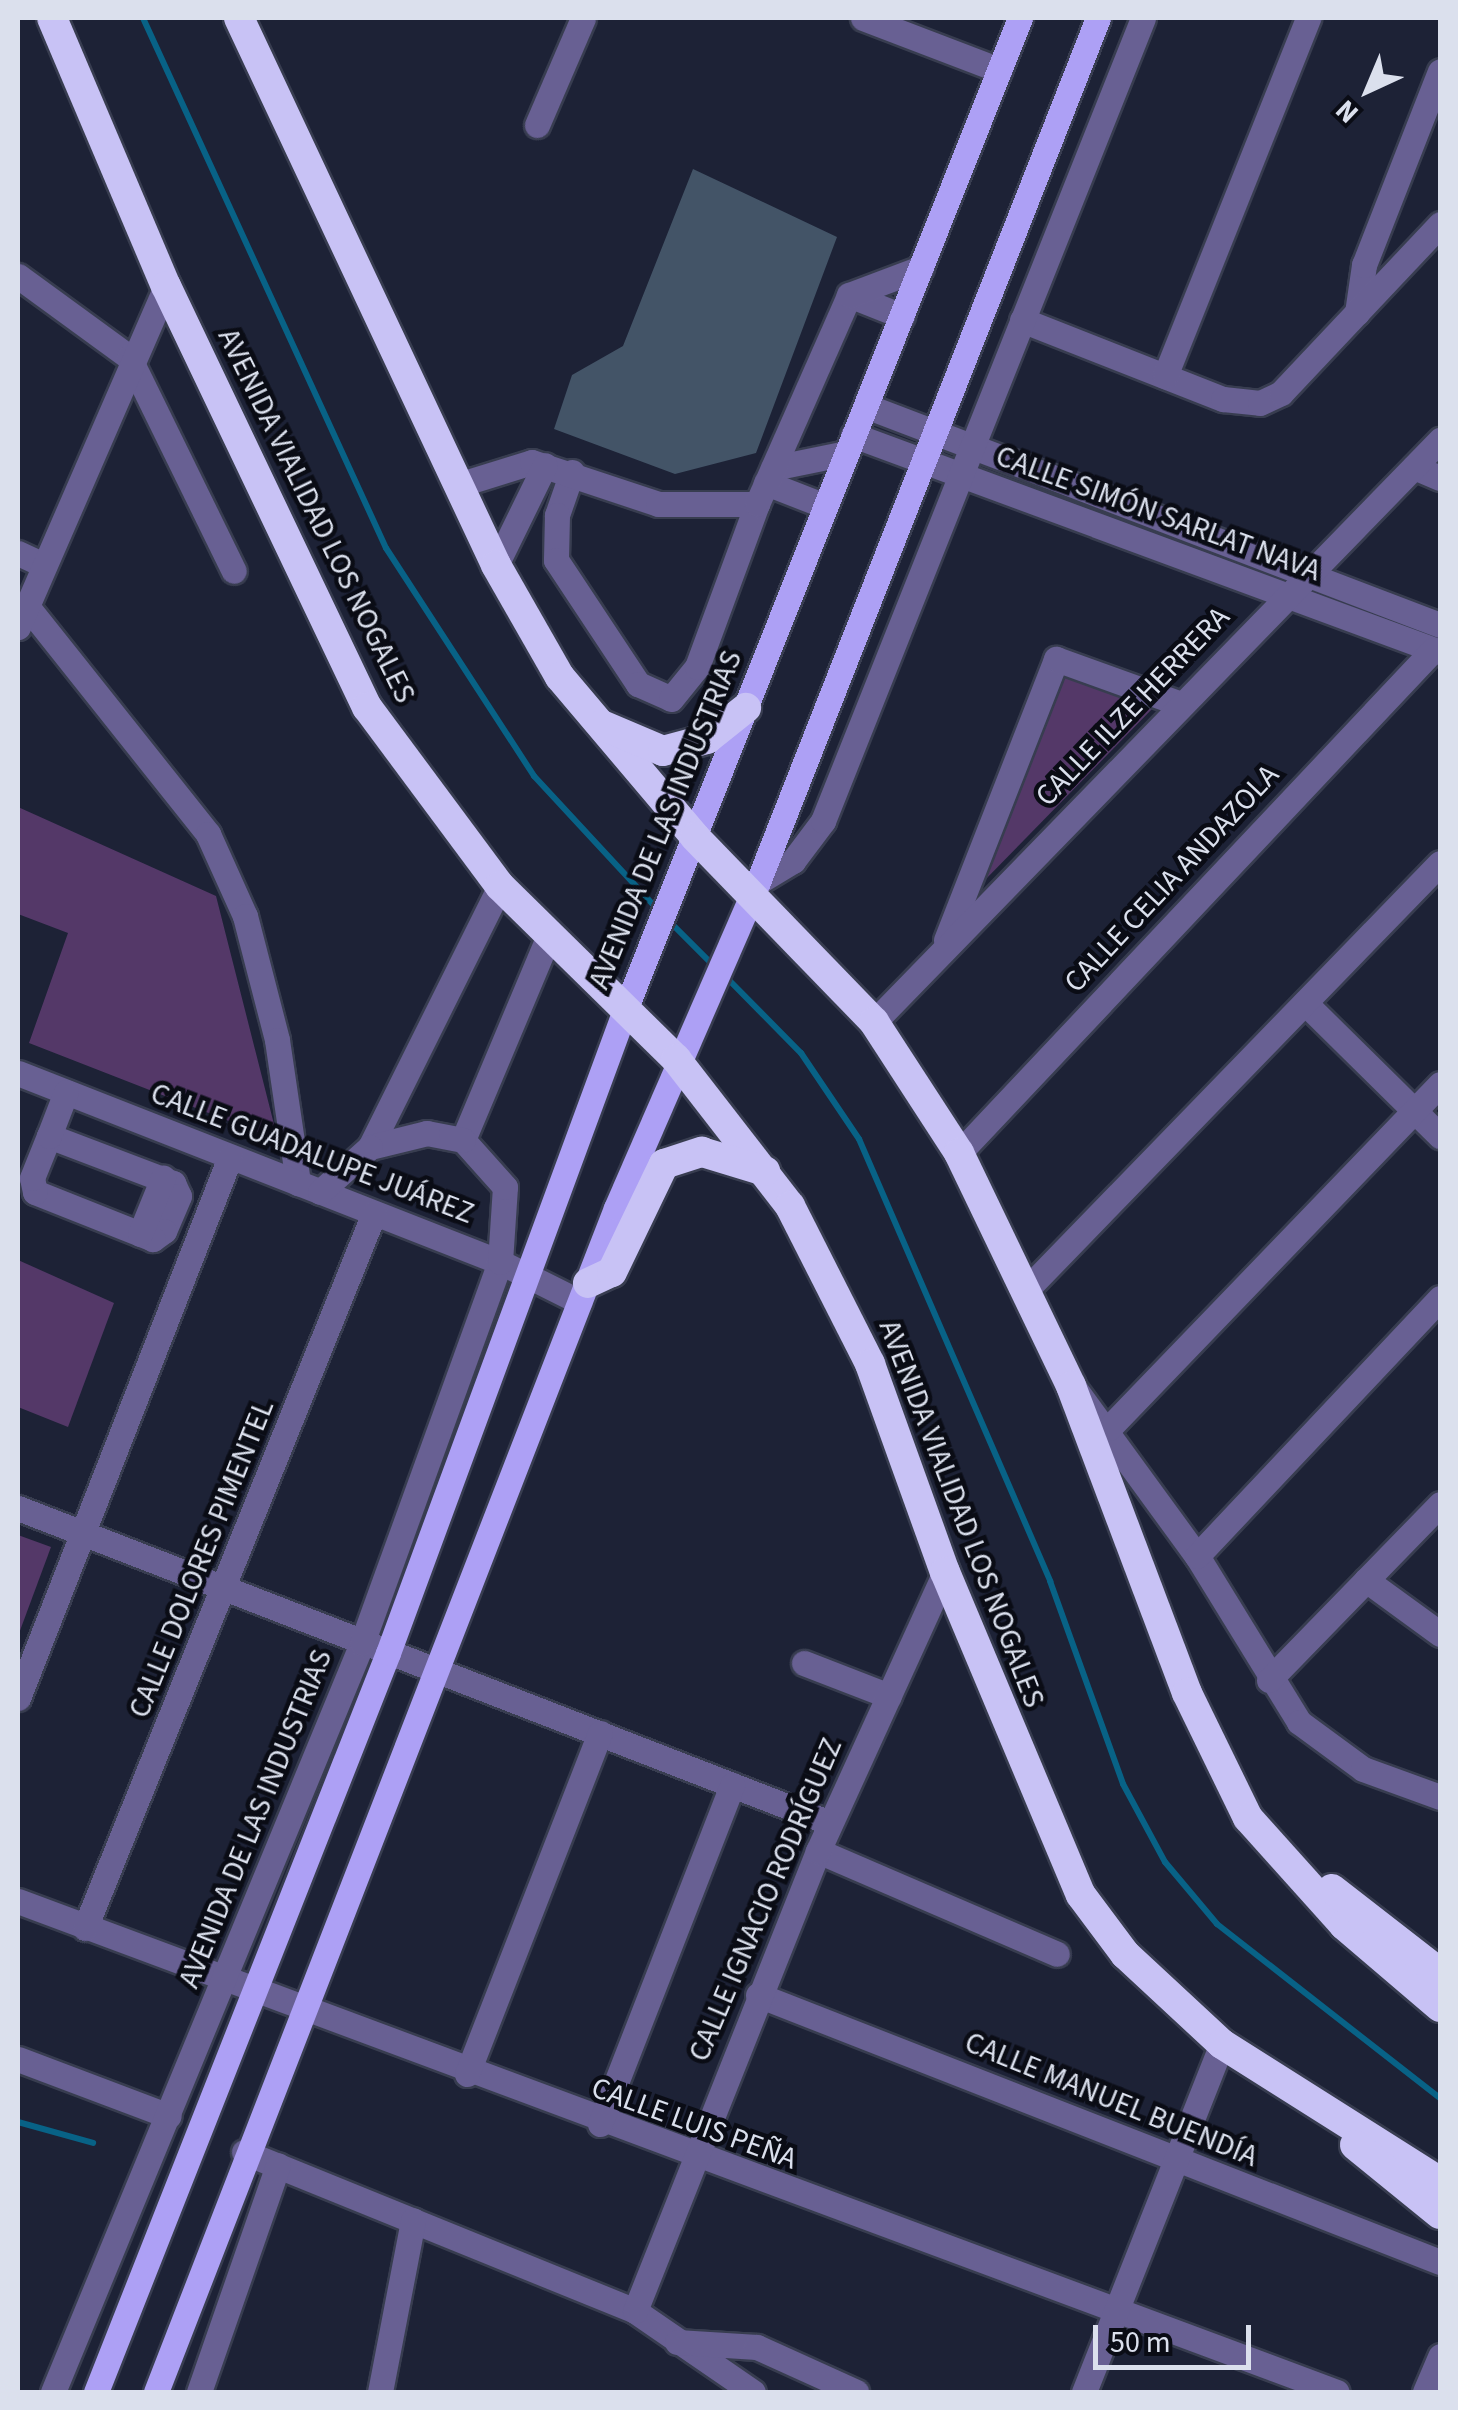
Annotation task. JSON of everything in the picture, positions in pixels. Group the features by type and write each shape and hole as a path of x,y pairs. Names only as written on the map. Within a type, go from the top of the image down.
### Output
{"highway":[{"name":"AVENIDA VIALIDAD LOS NOGALES","path":"48,18 166,286 367,708 500,886 676,1059 769,1172 870,1364 944,1572 1081,1895 1125,1954 1222,2044 1338,2123 1440,2182"},
{"path":"238,18 496,564 597,723 695,837 755,888 874,1022 959,1152 1028,1289 1071,1386 1216,1763 1282,1860 1440,2008"},
{"path":"597,723 663,751 707,739 746,708"},
{"path":"584,1292 609,1277 664,1164 702,1152 769,1172"},
{"path":"1282,1860 1440,1973"},
{"path":"1338,2123 1363,2155 1440,2214"}],"main road":[{"name":"AVENIDA DE LAS INDUSTRIAS","path":"96,2392 388,1654 624,1010 1020,18"},
{"path":"156,2392 299,2011 676,1059 755,888 932,430 1098,18"},
{"path":"77,2392 111,2353"}],"street":[{"path":"538,126 583,18"},
{"path":"863,18 999,70"},
{"path":"755,888 793,861 823,821 1143,18"},
{"path":"1165,376 1308,18"},
{"path":"1357,313 1364,265 1440,71"},
{"path":"1022,320 1165,376 1260,403 1357,313 1440,224"},
{"path":"572,472 557,515 556,560 638,684 671,698 697,667 765,485 849,294 921,268"},
{"path":"18,276 129,357 234,571"},
{"path":"166,286 129,357 22,616 208,834 245,916 309,1188 370,1147 427,1133 463,1140 549,936"},
{"path":"849,294 902,316"},
{"name":"CALLE SIMÓN SARLAT NAVA","path":"866,406 1308,575 1438,642"},
{"name":"CALLE ILZE HERRERA","path":"874,1022 1440,440"},
{"path":"458,485 525,462 572,472 668,506 765,485 850,444"},
{"name":"CALLE SIMÓN SARLAT NAVA","path":"850,444 921,462 1285,596 1438,642"},
{"path":"496,564 545,465"},
{"path":"1414,468 1440,478"},
{"path":"765,485 825,506"},
{"path":"18,553 42,564"},
{"name":"CALLE CELIA ANDAZOLA","path":"959,1152 1438,642"},
{"path":"942,950 1056,659 1181,704"},
{"path":"1028,1289 1440,863"},
{"path":"370,1147 500,886"},
{"path":"1305,1003 1440,1136"},
{"name":"CALLE GUADALUPE JUÁREZ","path":"18,1074 500,1262 526,1278 584,1292"},
{"path":"1109,1428 1440,1084"},
{"path":"49,1136 164,1178 140,1234 35,1192 49,1136 66,1092"},
{"name":"AVENIDA DE LAS INDUSTRIAS","path":"52,2392 362,1643 500,1262 505,1187 463,1140"},
{"path":"18,1698 230,1157"},
{"name":"CALLE DOLORES PIMENTEL","path":"86,1928 227,1592 374,1213"},
{"path":"1197,1556 1440,1298"},
{"path":"1071,1386 1109,1428 1197,1556 1269,1680 1328,1750 1440,1797"},
{"path":"1269,1680 1440,1504"},
{"path":"18,1508 830,1823"},
{"name":"CALLE IGNACIO RODRÍGUEZ","path":"635,2311 758,1994 830,1823 944,1572"},
{"path":"1366,1580 1440,1634"},
{"path":"804,1663 888,1696"},
{"path":"468,2074 600,1733"},
{"path":"600,2124 732,1785"},
{"path":"818,1851 1057,1954"},
{"name":"CALLE LUIS PEÑA","path":"18,1901 224,1983 696,2160 1337,2392"},
{"name":"CALLE MANUEL BUENDÍA","path":"758,1994 1175,2162 1440,2262"},
{"path":"1084,2392 1222,2044"},
{"path":"18,2059 169,2116"},
{"path":"244,2152 635,2311 753,2392"},
{"path":"199,2392 278,2165"},
{"path":"380,2392 413,2220"},
{"path":"677,2342 757,2347 856,2392"},
{"path":"1425,2392 1440,2356"}],"shaded area":[{"path":"1064,674 1153,708 982,883"},
{"path":"18,807 216,896 278,1140 29,1043 68,933 18,914"},
{"path":"18,1260 114,1303 68,1427 18,1407"},
{"path":"18,1535 51,1547 18,1636"}],"building":[{"path":"693,169 837,237 756,453 675,474 554,429 572,375 623,346"}],"waterway":[{"path":"143,18 386,548 534,776 658,910"},
{"path":"667,919 715,967"},
{"path":"724,975 801,1053 859,1139 1050,1581 1123,1784 1165,1862 1217,1924 1440,2098"},
{"path":"18,2122 93,2143"}]}
